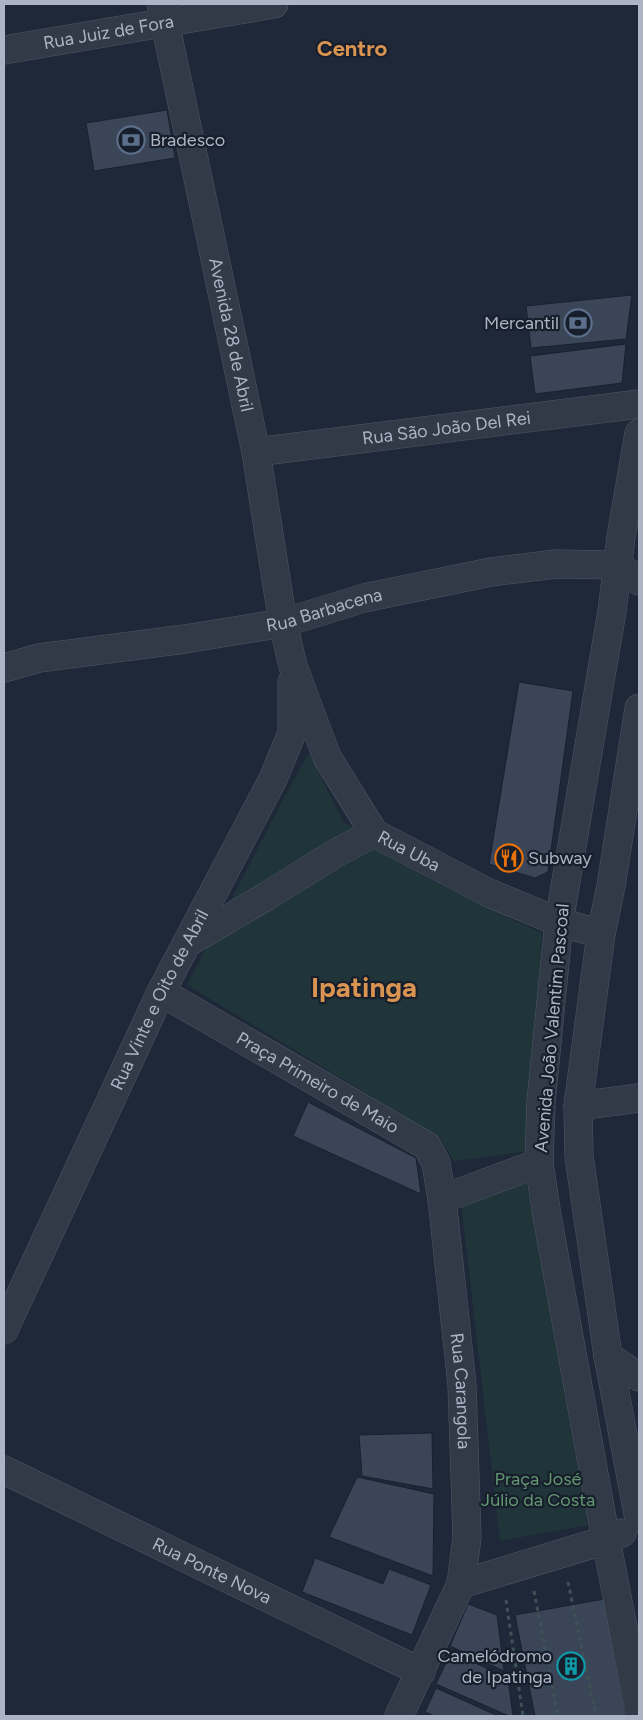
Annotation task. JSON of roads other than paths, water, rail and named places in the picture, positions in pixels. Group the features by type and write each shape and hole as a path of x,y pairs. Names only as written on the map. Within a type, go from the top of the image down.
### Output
{"street":[{"name":"Rua Juiz de Fora","path":"4,50 162,13 274,4"},
{"name":"Avenida 28 de Abril","path":"162,13 256,452 283,622 293,666"},
{"name":"Rua São João Del Rei","path":"256,452 639,404"},
{"name":"Avenida João Valentim Pascoal","path":"639,433 559,922 541,1102 539,1163 606,1540 639,1709"},
{"path":"639,548 618,565 639,581"},
{"name":"Rua Barbacena","path":"4,668 39,658 185,639 283,622 364,598 491,572 556,564 618,565"},
{"name":"Rua Uba","path":"293,666 327,757 374,833 488,893 559,922 601,934"},
{"name":"Rua Vinte e Oito de Abril","path":"4,1330 161,992 273,779 292,733 293,666"},
{"name":"Avenida João Valentim Pascoal","path":"639,708 611,886 601,934 578,1106 579,1156 608,1356 639,1519"},
{"path":"187,943 336,853 374,833"},
{"name":"Praça Primeiro de Maio","path":"161,992 427,1146 436,1163 442,1199"},
{"path":"578,1106 639,1098"},
{"path":"442,1199 539,1163"},
{"name":"Rua Carangola","path":"399,1716 461,1584 467,1537 462,1385 442,1199"},
{"path":"608,1356 639,1377"},
{"name":"Rua Ponte Nova","path":"4,1470 421,1672"},
{"path":"461,1584 606,1540 639,1525"}],"place":[{"name":"Bradesco","path":"131,140"},
{"name":"Mercantil","path":"578,323"},
{"name":"Subway","path":"509,858"},
{"name":"Camelódromo de Ipatinga","path":"571,1666"}],"district":[{"name":"Centro","path":"352,48"},
{"name":"Ipatinga","path":"364,987"}],"park label":[{"name":"Praça José Júlio da Costa","path":"538,1489"}]}
